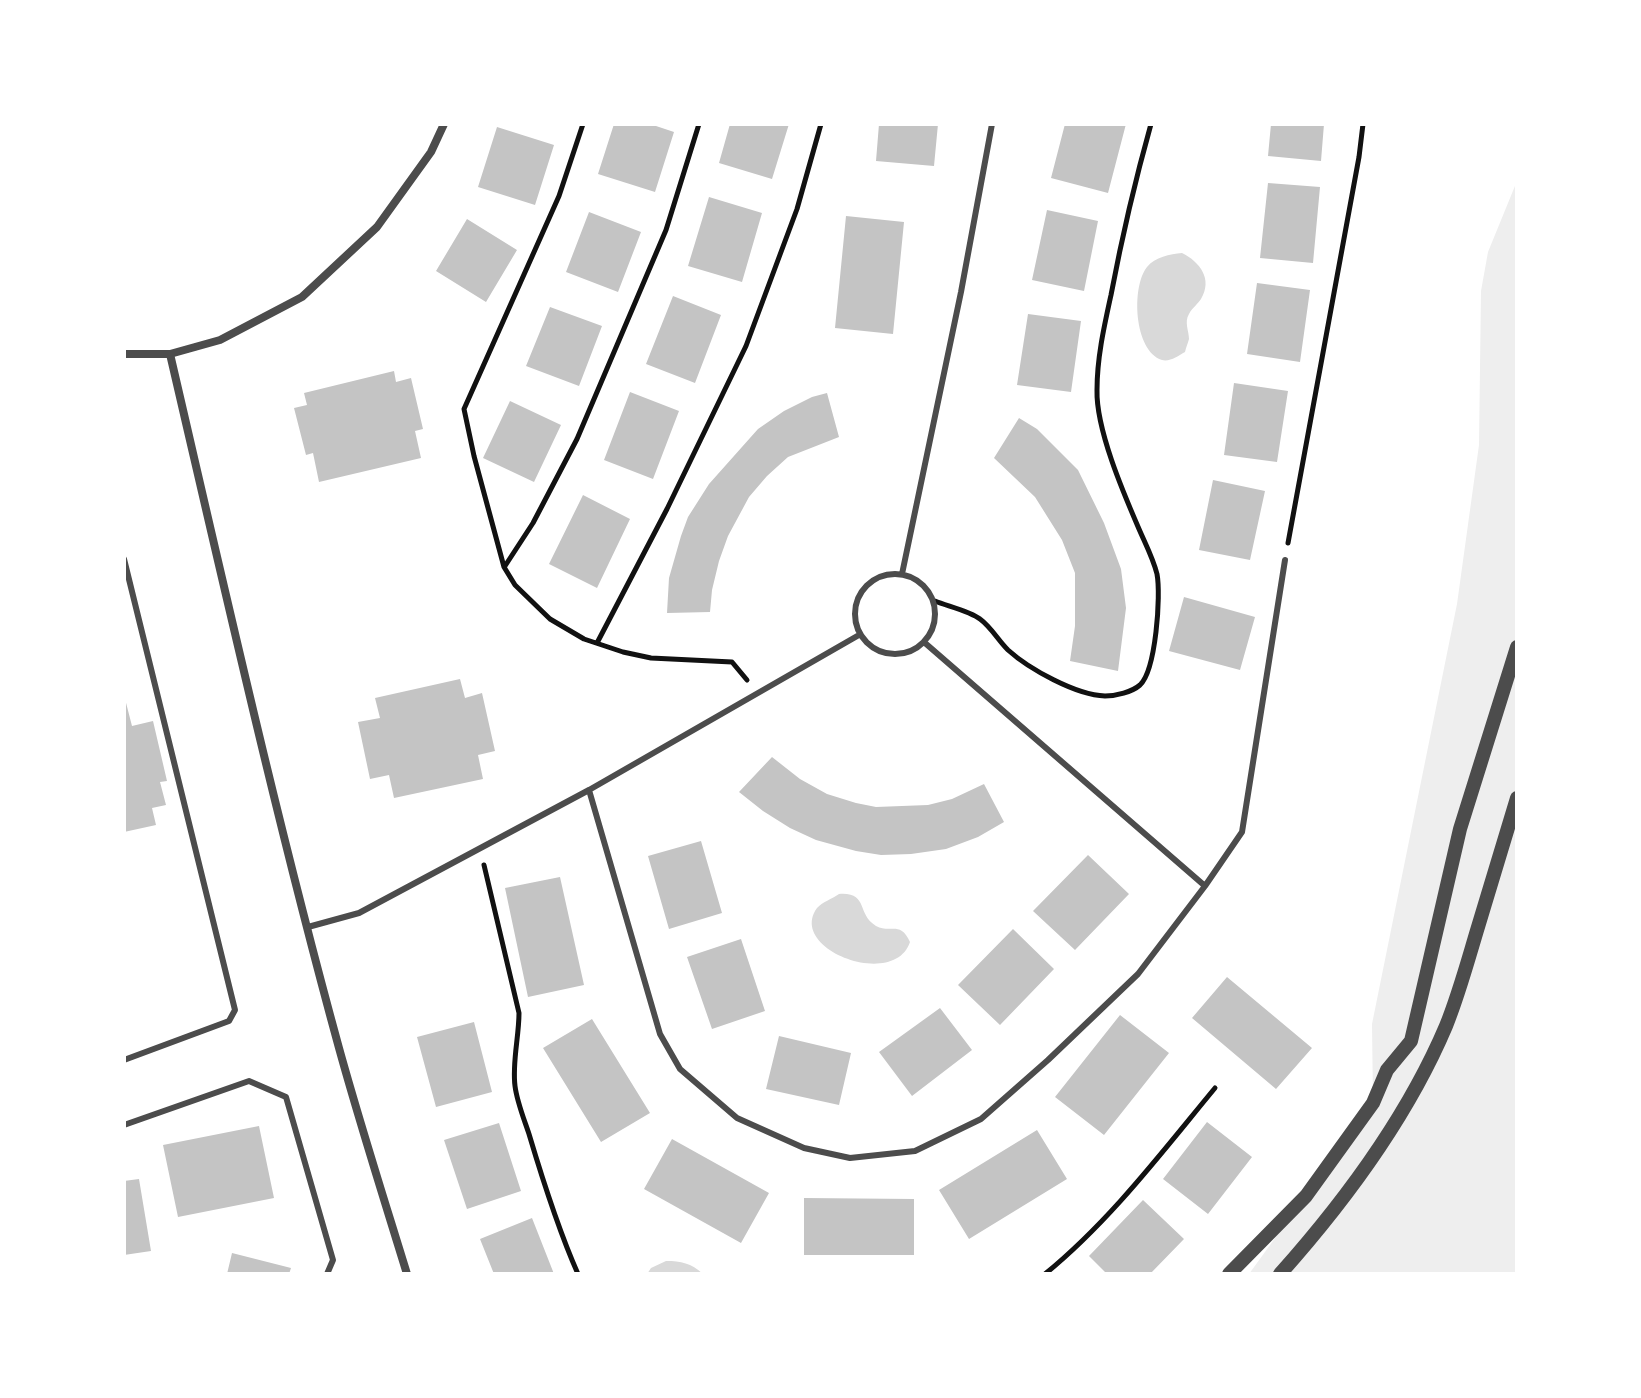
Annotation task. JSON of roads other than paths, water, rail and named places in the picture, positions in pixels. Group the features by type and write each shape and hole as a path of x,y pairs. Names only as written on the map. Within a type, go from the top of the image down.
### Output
{"street":[{"path":"124,354 170,354 220,340 302,297 377,227 431,152 444,124"},
{"path":"170,354 233,633 308,927 340,1048 407,1274"},
{"path":"1229,1274 1306,1196 1373,1103 1387,1070 1411,1041 1460,829 1517,647"},
{"path":"1280,1274 1345,1196 1392,1131 1425,1071 1446,1025 1465,970 1517,798"}],"lane":[{"path":"902,574 961,292 992,124"},
{"path":"124,559 235,1010 229,1021 124,1060"},
{"path":"589,790 660,1034 680,1069 737,1118 804,1148 850,1158 915,1151 981,1119 1138,974 1242,832 1285,560"},
{"path":"902,574 922,583 935,601 936,623 925,643 903,655 878,652 859,635 854,613 861,591 879,577 902,574"},
{"path":"308,927 359,913 480,849 859,635"},
{"path":"925,643 1205,886"},
{"path":"124,1125 249,1081 286,1097 333,1260 327,1274"}]}
